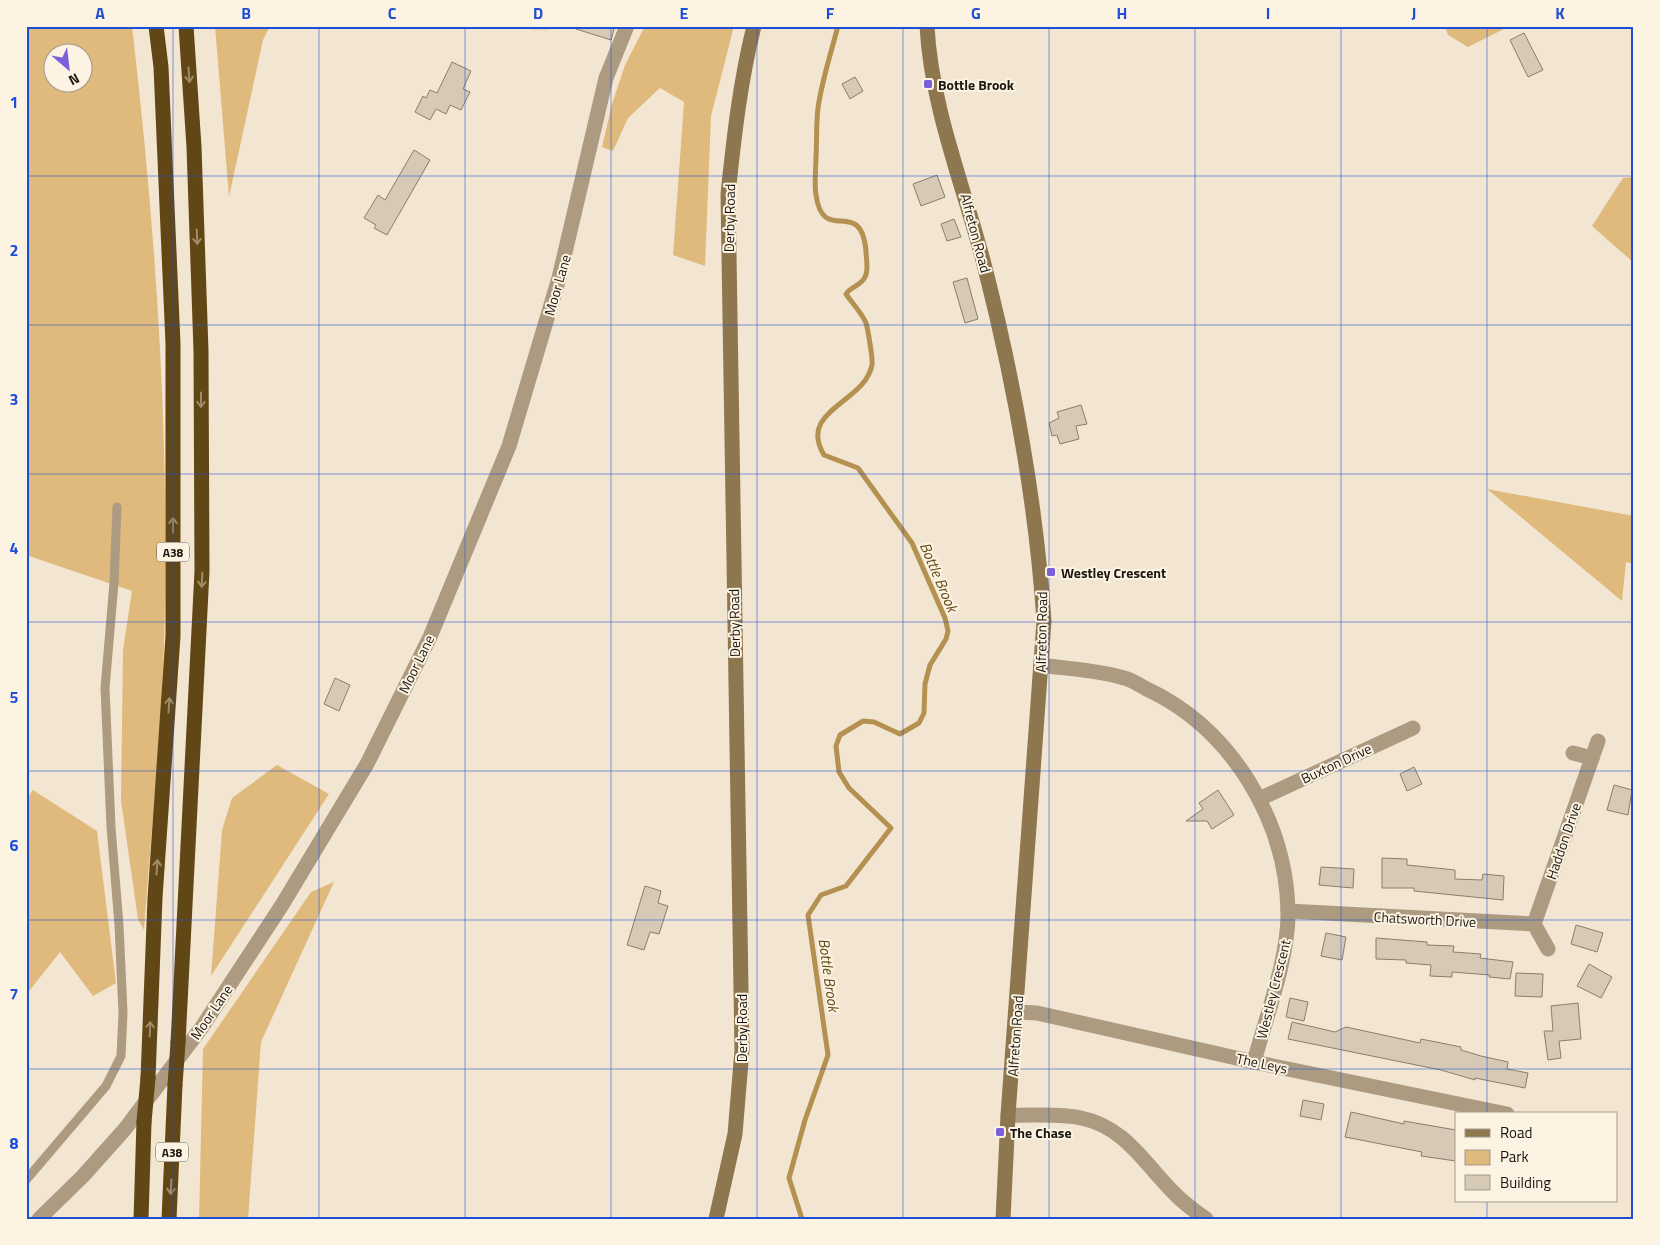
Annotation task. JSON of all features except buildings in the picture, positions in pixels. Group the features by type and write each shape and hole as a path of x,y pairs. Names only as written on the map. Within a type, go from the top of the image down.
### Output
{"highway":[{"name":"A38","path":"141,1219 155,898 173,636 173,344 162,67 156,26"},
{"name":"A38","path":"170,1219 175,1085 202,571 201,341 194,147 186,26"}],"street":[{"name":"Moor Lane","path":"39,1219 83,1176 124,1129 202,1027 282,905 367,764 430,637 509,446 559,278 606,78 627,26"},
{"name":"Derby Road","path":"716,1219 735,1134 742,1050 728,194 735,123 743,70 754,26"},
{"name":"Alfreton Road","path":"927,26 929,59 935,87 1001,328 1040,564 1044,621 1008,1115 1004,1219"},
{"name":"Westley Crescent","path":"1041,665 1124,678 1168,699 1208,730 1235,761 1259,799 1282,855 1288,912 1285,949 1254,1062"},
{"name":"Buxton Drive","path":"1259,799 1413,728"},
{"name":"Haddon Drive","path":"1534,924 1598,741"},
{"path":"1572,753 1592,758"},
{"name":"Chatsworth Drive","path":"1288,912 1534,924"},
{"path":"1534,924 1548,949"},
{"name":"The Leys","path":"1017,1012 1037,1013 1254,1062 1497,1112"},
{"path":"1008,1115 1080,1118 1110,1128 1142,1156 1176,1196 1206,1219"}],"lane":[{"path":"26,1180 106,1086 121,1056 124,1013 111,828 105,688 114,582 117,507"}],"shaded area":[{"path":"528,26 560,26 547,31 534,31"}],"green space":[{"path":"26,26 132,26 147,169 158,312 162,383 165,526 162,681 144,930 138,919 121,801 123,650 132,591 26,555"},
{"path":"215,26 270,26 263,40 229,197"},
{"path":"645,26 734,26 711,116 705,266 673,255 684,102 660,88 628,118 613,151 602,147 612,104 625,65"},
{"path":"1445,26 1510,26 1468,47 1448,35"},
{"path":"1634,177 1634,263 1592,226 1623,178"},
{"path":"1487,489 1634,516 1634,564 1626,562 1622,601"},
{"path":"277,765 329,794 211,976 222,830 232,798"},
{"path":"33,790 97,831 116,983 93,996 60,952 26,995 26,800"},
{"path":"334,882 261,1042 248,1219 199,1219 203,1049 311,892"}],"waterway":[{"name":"Bottle Brook","path":"802,1219 789,1178 805,1120 828,1055 808,915 821,895 846,886 891,828 849,788 839,772 836,746 840,735 863,721 874,722 900,734 919,723 924,713 925,684 930,665 946,639 948,631 945,618 912,543 858,468 824,455 818,440 819,427 825,417 858,389 867,378 872,365 866,323 846,294 861,282 866,274 866,251 863,235 857,226 850,222 826,217 820,210 815,190 818,108 824,77 838,26"}],"place":[{"name":"Bottle Brook","path":"928,84"},
{"name":"Westley Crescent","path":"1051,572"},
{"name":"The Chase","path":"1000,1132"}]}
